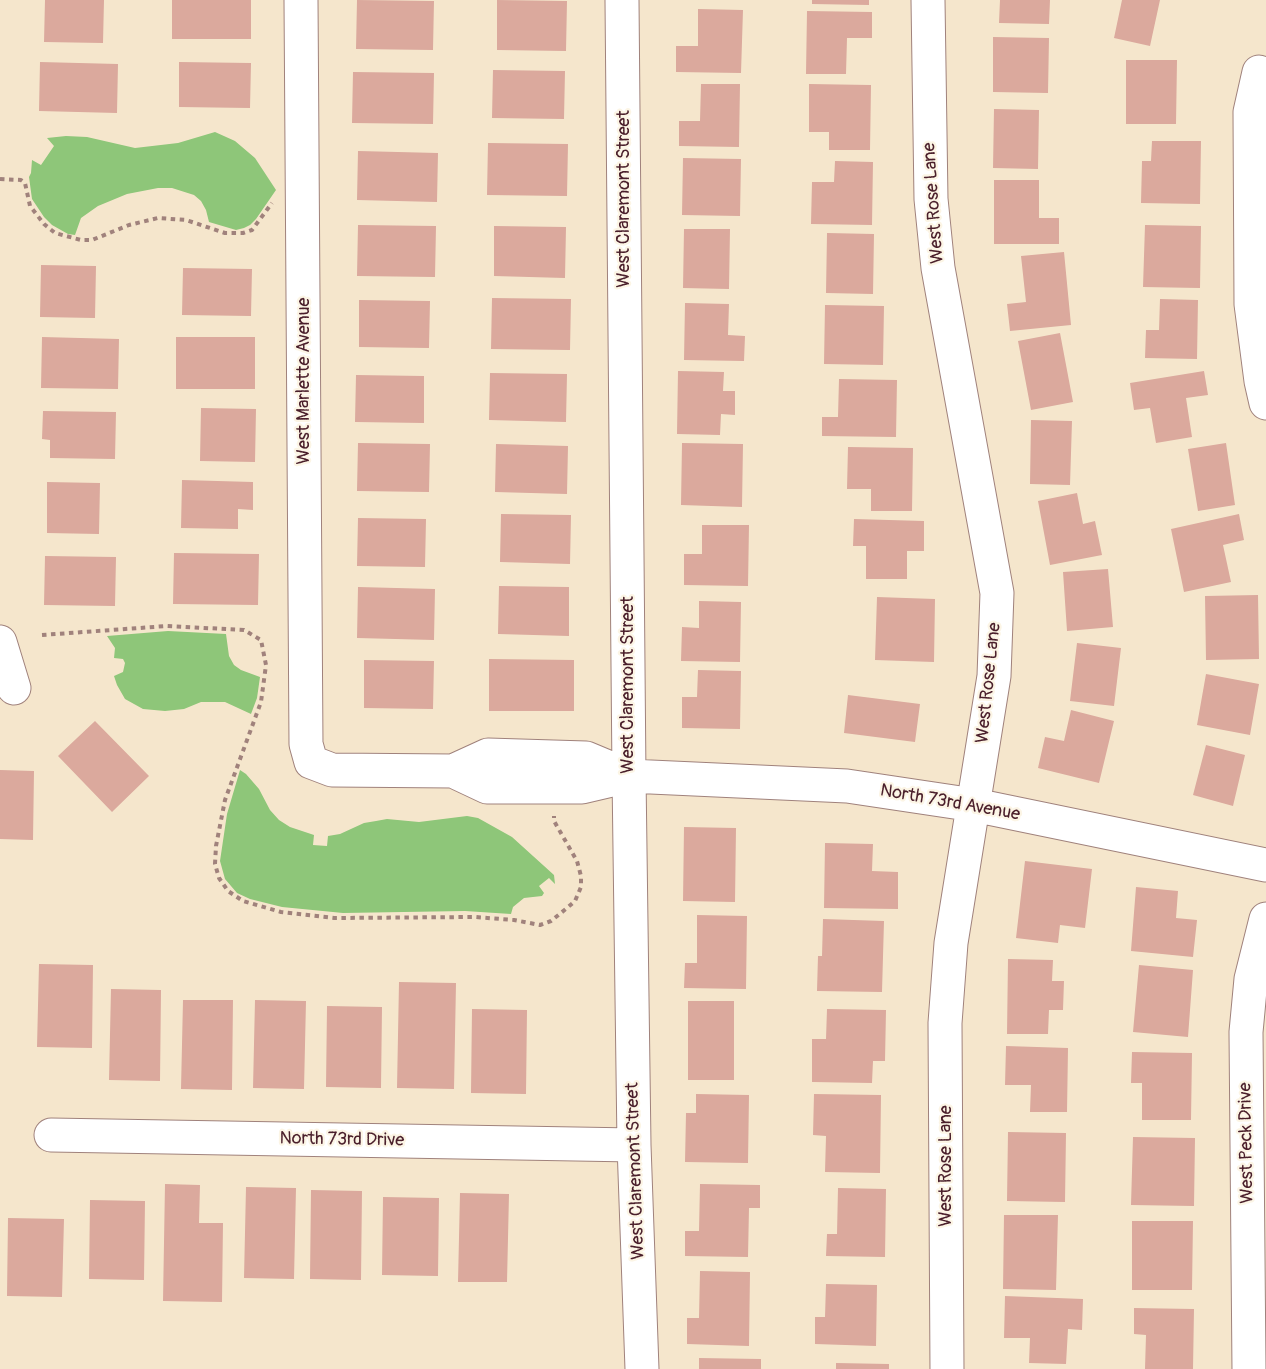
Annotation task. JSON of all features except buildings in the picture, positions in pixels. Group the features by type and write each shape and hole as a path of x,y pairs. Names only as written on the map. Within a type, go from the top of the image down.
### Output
{"street":[{"name":"West Marlette Avenue","path":"302,0 306,744 311,762"},
{"name":"West Claremont Street","path":"622,0 634,1145 642,1369"},
{"name":"West Rose Lane","path":"928,0 931,187 938,268 997,593 994,676 951,943 945,1023 947,1369"},
{"path":"1256,65 1250,111 1251,304 1264,388"},
{"path":"0,642 14,688"},
{"name":"North 73rd Avenue","path":"311,762 332,770 453,771 488,755 586,758 629,776 847,786 974,805 1266,865"},
{"name":"West Peck Drive","path":"1249,1369 1246,1032 1251,979 1266,919"},
{"name":"North 73rd Drive","path":"51,1134 634,1145"}],"path":[{"path":"0,179 21,180 25,183 30,206 44,225 55,233 81,240 92,240 129,225 158,218 186,220 225,233 243,233 252,230 273,200"},
{"path":"42,634 166,626 244,630 261,640 266,665 265,684 261,702 225,800 215,864 219,878 228,891 243,901 260,907 281,912 334,918 475,917 540,925 551,921 575,901 581,887 577,861 554,821 553,810"}],"green space":[{"path":"215,132 235,141 255,158 276,190 256,219 244,228 236,230 209,222 201,201 194,195 172,188 158,188 127,194 98,206 81,218 75,235 68,234 52,225 32,199 29,177 32,160 41,165 54,146 47,138 87,137 135,148 178,143"},
{"path":"168,631 226,634 229,656 234,665 260,677 257,698 251,714 225,702 201,702 184,709 165,711 143,709 125,699 114,676 123,672 125,663 123,659 114,658 115,648 107,636"},
{"path":"240,770 259,789 270,810 279,820 290,827 314,835 313,845 327,846 328,836 340,834 364,823 387,819 419,822 467,816 478,818 512,837 554,875 555,884 549,878 539,886 544,893 542,896 524,898 513,907 511,914 465,911 343,913 282,907 250,899 237,893 225,879 220,861 227,814"}]}
